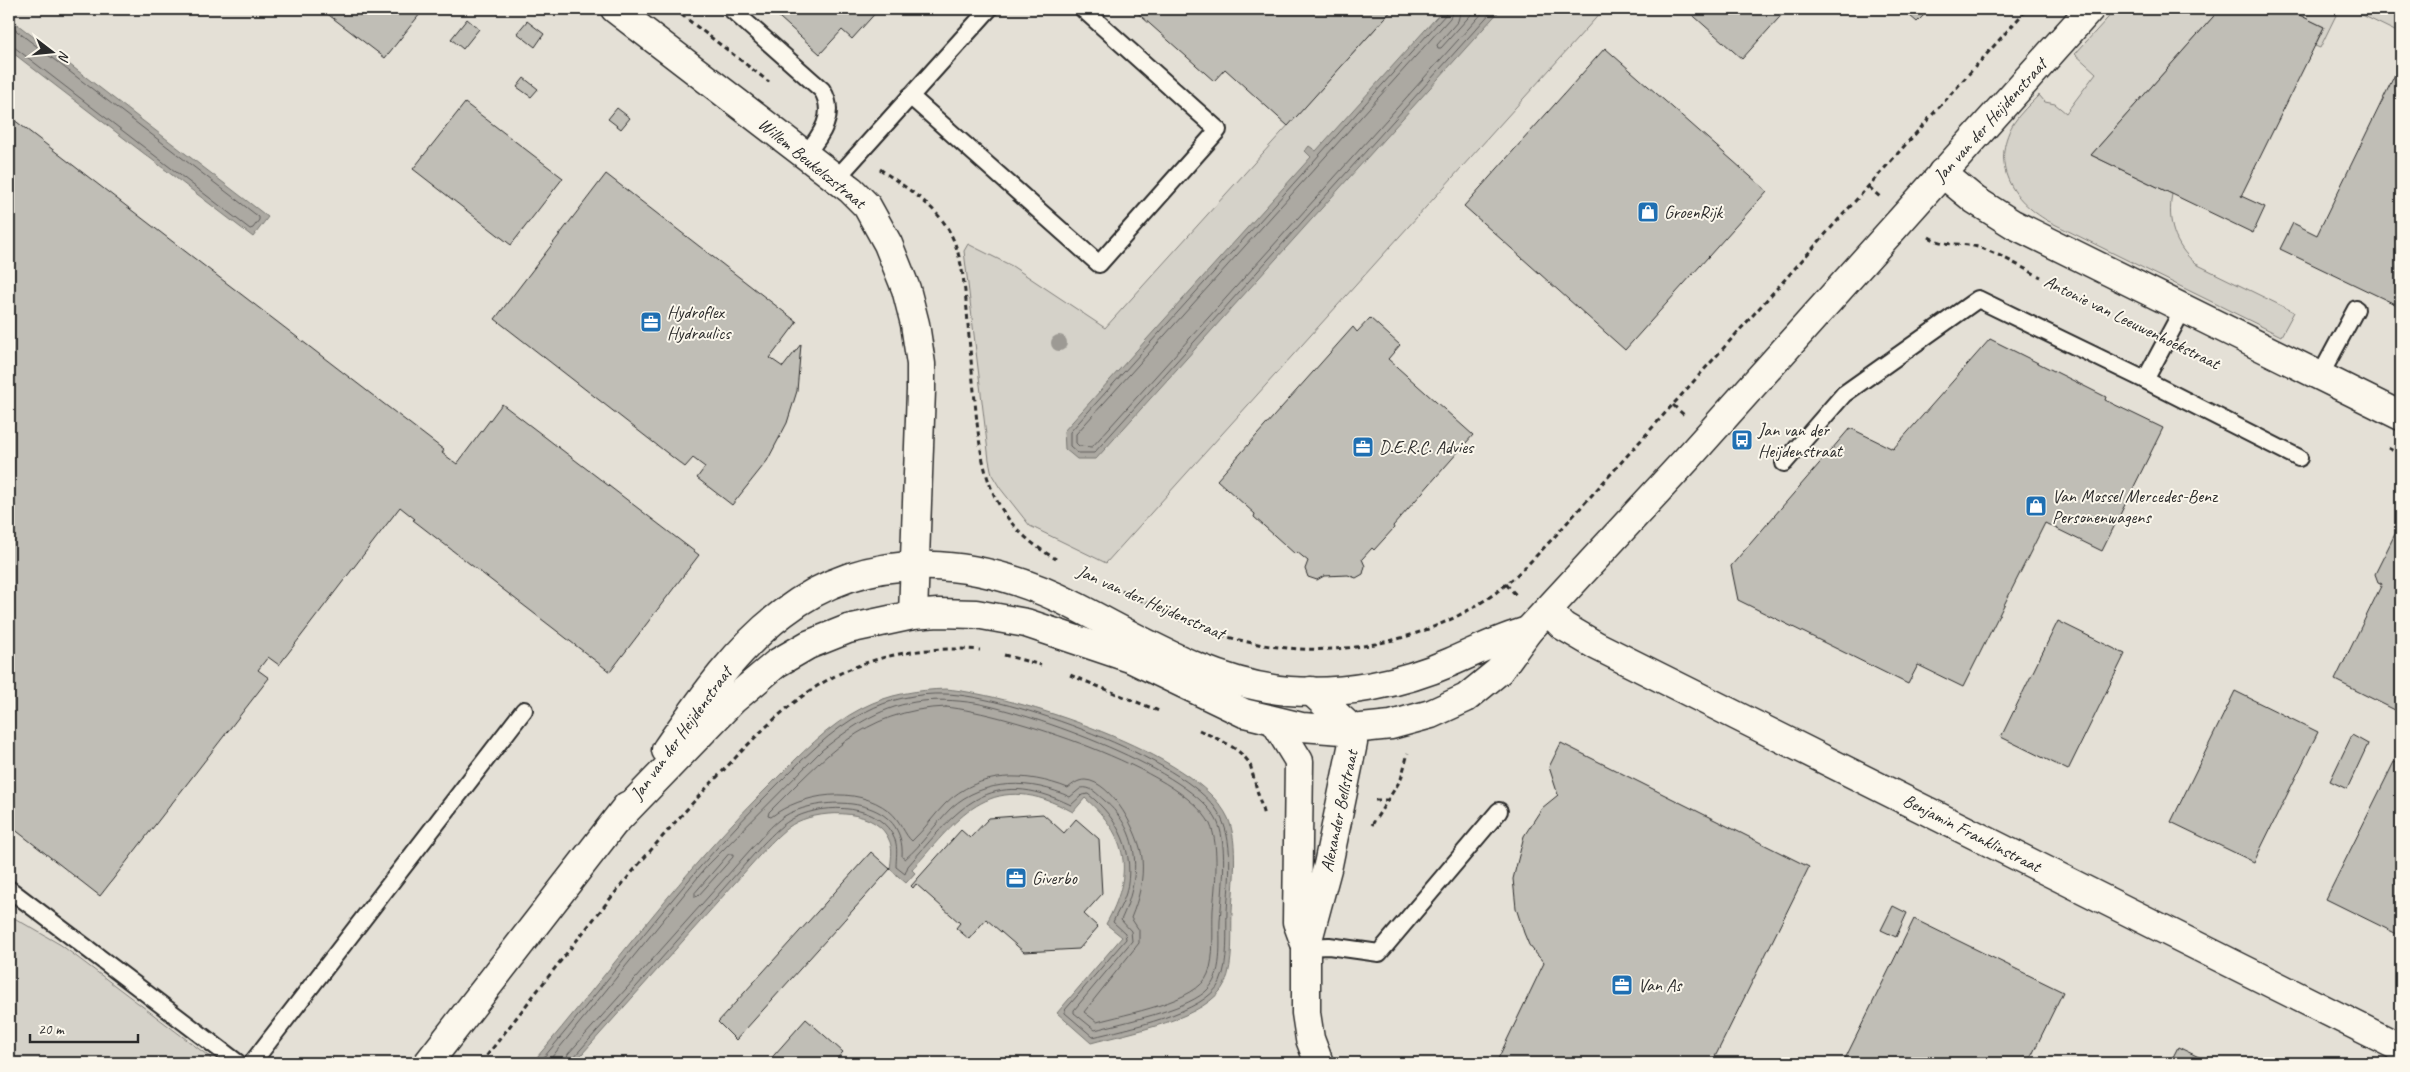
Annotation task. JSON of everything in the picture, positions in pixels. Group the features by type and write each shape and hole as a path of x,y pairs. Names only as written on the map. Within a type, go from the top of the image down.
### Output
{"street":[{"name":"Willem Beukelszstraat","path":"615,9 806,155 859,198 873,215 900,272 915,324 921,364 914,615"},
{"name":"Jan van der Heijdenstraat","path":"616,821 733,700 777,663 808,645 848,629 914,615 938,613 976,614 1026,623 1130,658 1231,707 1275,722 1316,729 1352,729 1391,725 1424,716 1466,698 1499,671 1528,631 2090,9"},
{"name":"Antonie van Leeuwenhoekstraat","path":"1942,173 1974,200 2000,217 2401,416"},
{"name":"Jan van der Heijdenstraat","path":"428,1063 616,821 706,694 754,640 781,614 815,592 852,577 915,565 964,568 1019,582 1073,605 1145,643 1201,669 1254,685 1289,691 1344,690 1395,681 1434,669 1497,641 1528,631"},
{"name":"Benjamin Franklinstraat","path":"1548,611 1563,626 1597,646 2401,1048"},
{"name":"Alexander Bellstraat","path":"1311,691 1352,729 1354,743 1343,798 1306,947 1306,1013 1313,1061"},
{"name":"Alexander Bellstraat","path":"1275,722 1299,761 1297,922 1306,947"}],"lane":[{"path":"731,9 822,90 827,98 829,107 825,126 806,155"},
{"path":"836,179 989,9"},
{"path":"910,96 1099,264 1218,130 1082,9"},
{"path":"1784,463 1844,394 1978,299 2145,380 2299,458"},
{"path":"2145,380 2183,309"},
{"path":"2320,376 2356,309"},
{"path":"252,1063 524,710"},
{"path":"1306,947 1330,946 1379,953 1499,811"},
{"path":"9,889 238,1063"}],"path":[{"name":"Jan van der Heijdenstraat","path":"1116,588 1215,634 1251,643 1300,650 1346,649 1384,642 1414,633 1461,613 1494,594 1537,555 2027,9"},
{"name":"Antonie van Leeuwenhoekstraat","path":"1869,187 1903,217 1926,235 1940,243 1967,245 1982,249 2043,278"},
{"path":"2384,446 2401,455"},
{"name":"Jan van der Heijdenstraat","path":"1031,542 1058,560"},
{"path":"481,1063 639,862 690,805 775,719 820,685 862,664 919,651 963,649 987,651"},
{"path":"999,653 1049,668"},
{"path":"1067,674 1164,713"},
{"path":"1198,730 1242,754 1250,764 1257,796"}],"shaded area":[{"path":"9,9 2401,9 2401,1063 9,1063"},
{"path":"1393,9 1604,9 1106,563 1030,526 992,475 964,251 968,244 1012,266 1105,328"},
{"path":"2116,9 2220,9 2091,155 2172,194 2171,214 2174,232 2177,241 2188,257 2196,264 2294,312 2281,336 2048,221 2024,203 2008,180 2004,167 2004,154 2006,139 2013,124 2039,95 2045,102 2055,104 2066,113 2096,73 2075,54"},
{"path":"2287,9 2339,9 2320,48 2315,46 2324,27"},
{"path":"2350,9 2401,9 2401,34"},
{"path":"9,915 61,945 211,1058 207,1063 9,1063"}],"water":[{"path":"1444,9 1501,9 1096,459 1077,459 1065,449 1064,431 1311,157 1305,151 1309,146 1316,151"},
{"path":"9,18 268,217 253,237 9,50"},
{"path":"946,689 1015,703 1057,715 1101,731 1144,750 1181,771 1210,794 1228,818 1233,839 1235,864 1230,967 1225,983 1216,996 1202,1006 1166,1023 1091,1043 1057,1013 1122,937 1106,924 1121,888 1123,856 1111,827 1085,798 1073,812 1045,800 1021,794 1000,796 981,803 964,815 912,870 915,873 906,883 890,869 892,852 890,842 884,831 874,823 862,817 849,814 835,814 808,818 793,824 767,847 574,1063 532,1063 709,849 740,815 815,742 837,723 872,703 924,690"}],"building":[{"path":"321,9 424,9 385,58"},
{"path":"770,9 879,9 852,39 842,30 820,54"},
{"path":"1133,9 1393,9 1288,126 1225,69 1214,81"},
{"path":"1686,9 1787,9 1742,59"},
{"path":"1902,9 1930,9 1917,22"},
{"path":"2220,9 2287,9 2324,27 2241,196 2265,207 2253,233 2091,155"},
{"path":"467,19 479,29 463,49 451,39"},
{"path":"527,21 544,34 535,47 517,33"},
{"path":"1605,48 1767,191 1625,350 1464,206"},
{"path":"2400,64 2401,307 2280,249 2293,223 2317,235"},
{"path":"524,78 538,89 531,97 517,87"},
{"path":"465,103 563,178 511,245 413,169"},
{"path":"617,108 630,118 621,129 608,119"},
{"path":"9,116 444,450 442,453 457,464 502,404 699,555 610,672 413,520 415,519 400,507 279,665 268,657 258,670 269,678 100,896 9,825"},
{"path":"606,174 797,322 770,358 783,367 801,344 797,391 787,423 767,461 732,505 697,478 705,467 693,458 685,467 495,319"},
{"path":"1370,318 1400,345 1388,359 1473,435 1393,526 1394,528 1374,550 1372,548 1362,559 1365,566 1363,574 1356,578 1348,575 1324,576 1317,580 1308,577 1305,569 1308,561 1297,552 1295,554 1217,480 1353,327 1357,332"},
{"path":"1990,339 2106,397 2105,400 2163,428 2102,551 2045,523 1963,687 1918,665 1908,684 1738,600 1731,566 1850,428 1893,449"},
{"path":"2401,532 2401,713 2335,680 2382,584 2378,582 2375,574 2395,534"},
{"path":"2058,621 2125,654 2068,770 2001,737"},
{"path":"2235,691 2318,732 2254,862 2171,822"},
{"path":"2352,735 2368,744 2347,789 2330,781"},
{"path":"1561,743 1809,867 1712,1063 1496,1063 1544,963 1529,945 1524,933 1516,908 1513,879 1524,836 1542,808 1558,795 1549,767"},
{"path":"2394,762 2401,765 2401,936 2326,899"},
{"path":"1043,814 1064,833 1076,819 1099,839 1102,894 1084,914 1098,927 1079,949 1024,952 986,919 969,939 956,928 960,923 916,884 913,888 911,886 961,830 970,838 989,818"},
{"path":"871,852 890,869 736,1040 718,1022"},
{"path":"1893,906 1907,913 1896,937 1881,930"},
{"path":"1914,919 2063,992 2028,1063 1843,1063"},
{"path":"806,1019 843,1052 833,1063 767,1063"},
{"path":"2178,1047 2203,1059 2207,1057 2218,1063 2170,1063"}],"place":[{"name":"GroenRijk","path":"1648,212"},
{"name":"Hydroflex Hydraulics","path":"651,322"},
{"name":"Jan van der Heijdenstraat","path":"1742,440"},
{"name":"D.E.R.C. Advies","path":"1363,447"},
{"name":"Van Mossel Mercedes-Benz Personenwagens","path":"2036,506"},
{"name":"Giverbo","path":"1016,878"},
{"name":"Van As","path":"1622,985"}]}
